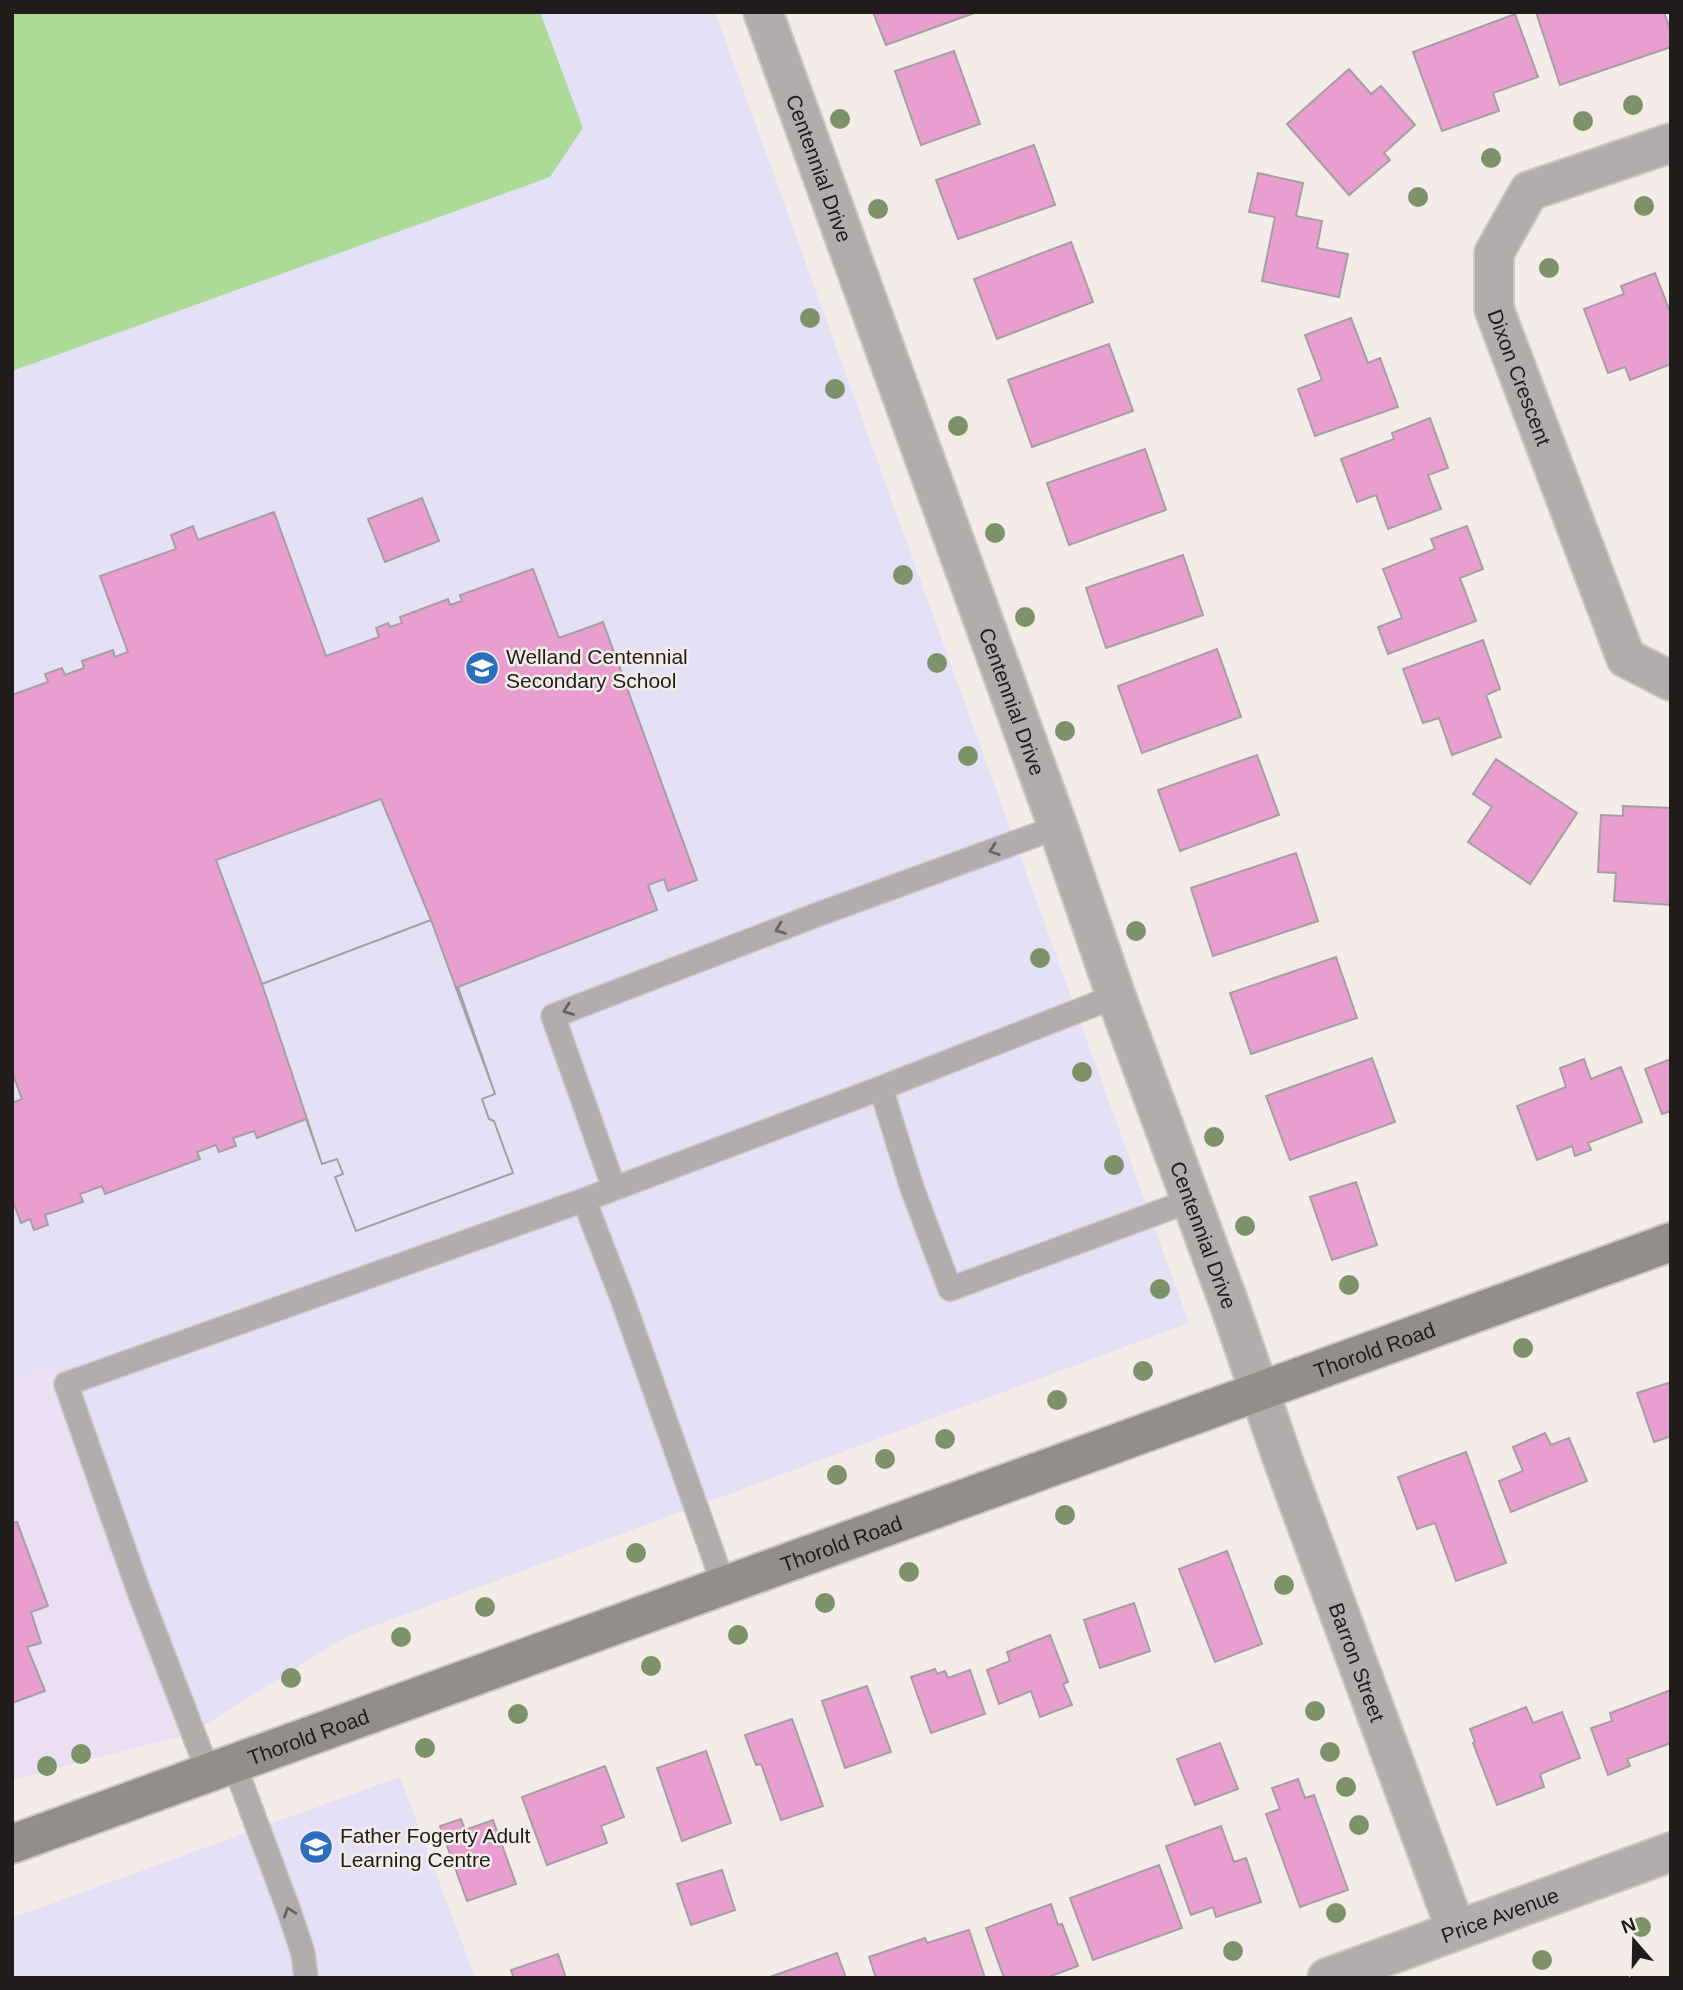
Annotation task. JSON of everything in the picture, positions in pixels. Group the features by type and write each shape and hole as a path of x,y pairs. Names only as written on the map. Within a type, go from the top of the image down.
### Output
{"street":[{"name":"Centennial Drive","path":"763,12 1260,1392"},
{"name":"Dixon Crescent","path":"1671,143 1529,191 1494,253 1494,309 1626,658 1671,681"},
{"name":"Thorold Road","path":"12,1844 1671,1242"},
{"name":"Barron Street","path":"1260,1392 1456,1930"},
{"name":"Price Avenue","path":"1327,1978 1671,1852"}],"lane":[{"path":"614,1188 553,1016 819,914 1058,827"},
{"path":"306,1978 303,1954 288,1909 138,1589 66,1384 584,1200 1116,996"},
{"path":"881,1088 912,1188 950,1289 1192,1200"},
{"path":"584,1200 622,1298 724,1586"}],"shaded area":[{"name":"Welland Centennial Secondary School","path":"12,12 715,12 1189,1323 347,1636 192,1733 100,1499 54,1365 12,1380"},
{"path":"54,1365 100,1499 192,1733 12,1780 12,1380"},
{"name":"Father Fogerty Adult Learning Centre","path":"400,1777 475,1978 12,1978 12,1918"}],"green space":[{"path":"12,12 540,12 583,128 550,177 12,371"}],"building":[{"path":"873,12 977,12 886,45"},
{"path":"1536,12 1664,12 1671,32 1671,47 1560,85"},
{"path":"1515,14 1538,77 1493,93 1499,111 1442,131 1413,52"},
{"path":"954,51 980,124 921,145 895,71"},
{"path":"1349,69 1371,94 1381,86 1415,125 1384,153 1390,160 1349,195 1287,124"},
{"path":"1034,145 1055,205 958,239 936,180"},
{"path":"1258,173 1303,183 1296,216 1322,221 1317,248 1348,254 1339,297 1262,281 1275,217 1249,212"},
{"path":"1071,242 1093,302 997,339 974,279"},
{"path":"1655,273 1671,314 1671,364 1630,380 1625,367 1608,373 1584,309 1624,294 1621,286"},
{"path":"1351,318 1368,363 1380,358 1398,407 1315,436 1298,389 1322,380 1305,335"},
{"path":"1109,344 1133,411 1032,447 1008,380"},
{"path":"1430,418 1448,468 1428,475 1441,509 1388,529 1376,495 1357,502 1341,459 1394,439 1392,433"},
{"path":"1145,449 1166,510 1069,545 1047,483"},
{"path":"422,498 439,541 385,562 368,519"},
{"path":"274,512 326,656 379,637 376,628 388,623 390,627 402,623 400,617 448,599 450,605 462,601 460,595 533,569 559,638 603,622 697,880 668,891 664,879 648,885 657,910 458,987 495,1094 482,1099 489,1119 494,1121 513,1173 356,1231 335,1177 343,1174 337,1159 322,1164 306,1119 257,1138 254,1131 233,1138 236,1146 219,1152 216,1145 197,1152 200,1159 105,1194 102,1186 80,1194 83,1202 45,1215 48,1225 34,1230 30,1219 21,1223 12,1199 12,1103 22,1099 12,1072 12,695 48,682 45,674 62,668 65,675 84,668 82,661 113,650 115,657 128,652 100,576 176,549 171,535 193,526 198,540","holes":["381,799 431,920 262,984 216,860"]},
{"path":"1467,526 1483,569 1460,578 1476,621 1388,654 1378,627 1402,618 1383,569 1435,549 1431,539"},
{"path":"1183,555 1203,615 1106,648 1086,588"},
{"path":"1483,640 1500,689 1486,695 1501,737 1452,755 1439,718 1423,723 1403,669"},
{"path":"1217,649 1241,717 1142,753 1118,686"},
{"path":"1257,755 1279,815 1180,851 1158,790"},
{"path":"1496,759 1577,813 1530,884 1468,842 1492,807 1473,794"},
{"path":"1623,806 1671,808 1671,905 1614,901 1616,873 1598,872 1601,815 1623,816"},
{"path":"1296,853 1318,921 1213,956 1191,888"},
{"path":"431,920 495,1094 482,1099 489,1119 494,1121 513,1173 356,1231 335,1177 343,1174 337,1159 322,1164 262,984"},
{"path":"1336,957 1357,1018 1251,1054 1230,993"},
{"path":"1372,1058 1395,1122 1290,1160 1266,1096"},
{"path":"1584,1059 1591,1079 1621,1067 1642,1122 1588,1143 1591,1150 1575,1156 1572,1146 1537,1160 1517,1106 1566,1087 1560,1068"},
{"path":"1671,1059 1671,1111 1662,1114 1645,1069"},
{"path":"1356,1182 1377,1245 1332,1260 1310,1197"},
{"path":"1671,1382 1671,1436 1654,1442 1637,1393"},
{"path":"1545,1433 1551,1445 1569,1438 1587,1481 1511,1512 1499,1481 1523,1471 1513,1447"},
{"path":"1466,1452 1506,1563 1456,1581 1435,1523 1417,1529 1398,1477"},
{"path":"17,1522 48,1606 31,1612 41,1643 27,1647 45,1691 12,1703 12,1523"},
{"path":"1227,1551 1262,1644 1215,1662 1179,1569"},
{"path":"1134,1603 1150,1651 1100,1668 1084,1620"},
{"path":"1050,1635 1068,1682 1063,1684 1072,1705 1040,1717 1031,1691 999,1704 987,1670 1010,1661 1007,1652"},
{"path":"935,1669 937,1674 945,1671 948,1678 970,1670 985,1714 931,1733 911,1677"},
{"path":"867,1686 891,1752 845,1768 822,1701"},
{"path":"1671,1690 1671,1743 1627,1759 1630,1766 1608,1775 1591,1728 1612,1721 1610,1713"},
{"path":"1526,1707 1533,1723 1562,1712 1580,1758 1540,1774 1544,1787 1497,1805 1470,1729"},
{"path":"792,1719 823,1806 781,1820 761,1764 756,1765 745,1735"},
{"path":"1220,1743 1238,1789 1195,1805 1177,1759"},
{"path":"706,1751 731,1823 682,1841 657,1768"},
{"path":"605,1766 624,1817 601,1826 607,1843 547,1865 522,1797"},
{"path":"1298,1779 1305,1798 1314,1795 1348,1890 1300,1907 1266,1814 1280,1809 1272,1788"},
{"path":"461,1819 465,1830 493,1820 516,1884 467,1901 440,1826"},
{"path":"1221,1826 1234,1862 1246,1858 1261,1902 1216,1917 1213,1907 1191,1915 1166,1846"},
{"path":"1159,1865 1182,1928 1093,1960 1070,1898"},
{"path":"722,1870 735,1910 691,1925 677,1884"},
{"path":"1051,1904 1078,1966 1046,1978 1004,1978 986,1928"},
{"path":"969,1930 985,1978 876,1978 869,1957 925,1938 927,1943"},
{"path":"837,1953 846,1978 767,1978"},
{"path":"558,1954 566,1978 514,1978 511,1970"}],"place":[{"name":"Welland Centennial Secondary School","path":"482,668"},
{"name":"Father Fogerty Adult Learning Centre","path":"316,1847"}]}
